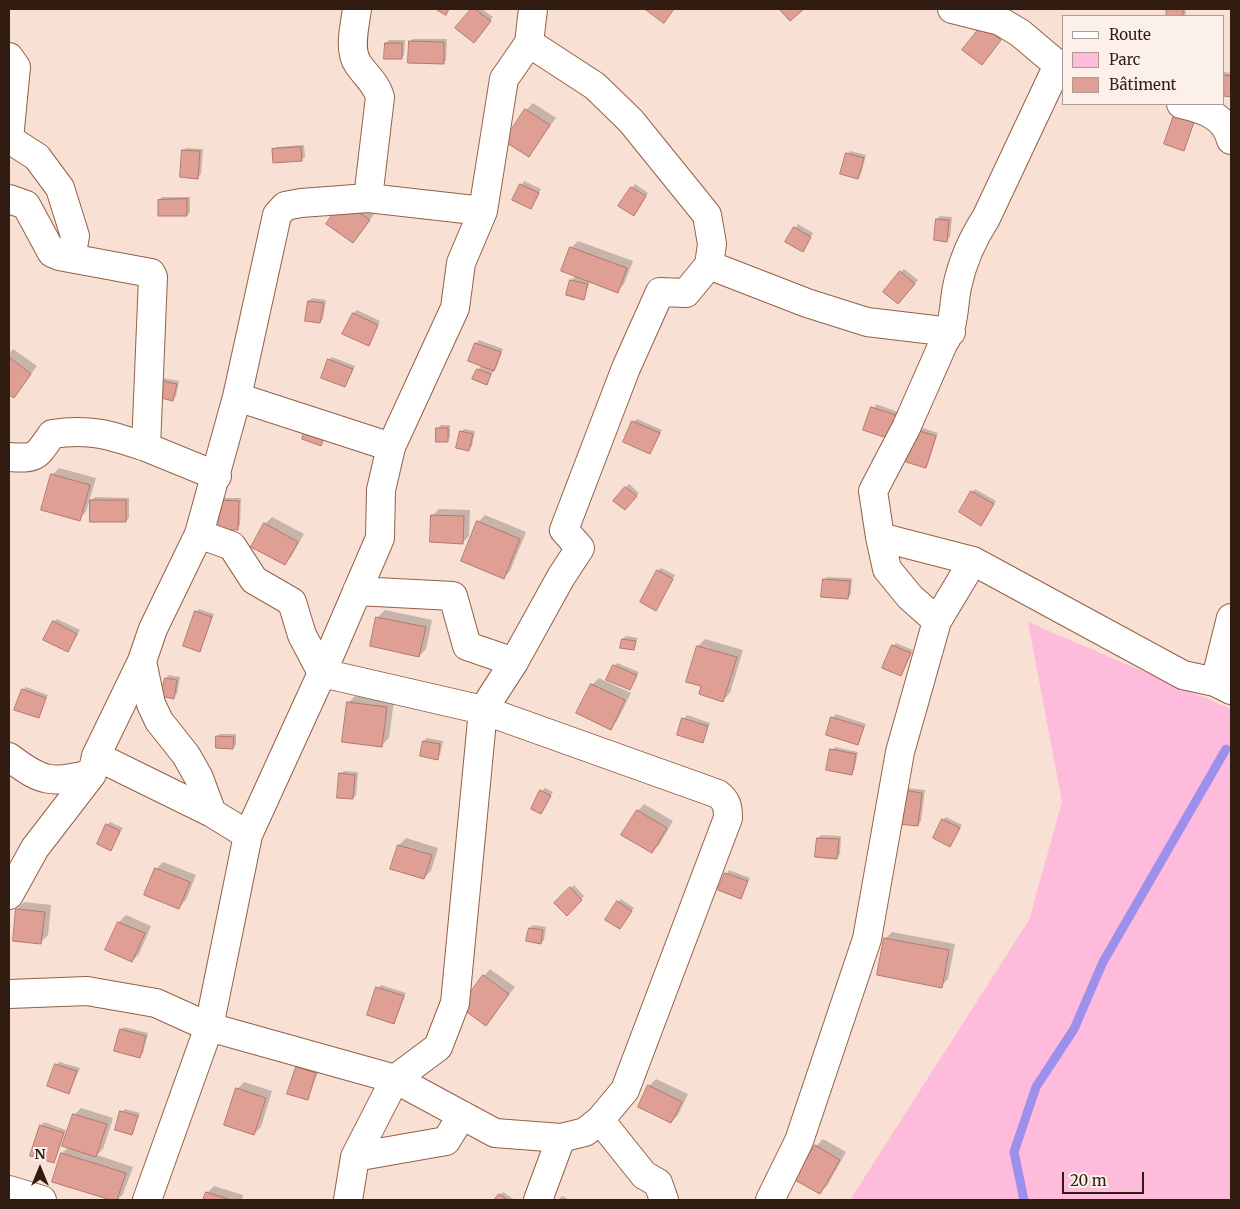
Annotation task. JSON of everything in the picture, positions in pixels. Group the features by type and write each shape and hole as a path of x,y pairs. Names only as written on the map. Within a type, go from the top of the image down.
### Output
{"street":[{"path":"357,9 353,50 356,62 377,87 380,97 368,198"},
{"path":"146,1200 209,1027 248,835 322,673 380,538 381,490 391,447 454,308 460,263 483,212 504,79 529,44 533,9"},
{"path":"937,621 910,597 887,569 873,491 906,428 951,332 957,286 974,237 1054,99 1058,71 1056,61 1020,33 1000,22 952,9"},
{"path":"348,1200 355,1157 395,1079 438,1047 456,1003 483,710 514,662 561,577 580,548 564,530 626,368 660,292 686,293 709,266 712,244 707,215 652,145 595,86 529,44"},
{"path":"9,57 16,67 9,139 37,157 60,188 76,236 71,258"},
{"path":"1185,105 1202,109 1217,117 1230,134 1231,140"},
{"path":"9,198 26,205 52,253 71,258 147,270 153,277 146,447"},
{"path":"9,895 36,848 94,765 142,661 153,630 199,534 237,397 277,215 284,206 368,198 483,212"},
{"path":"709,266 806,303 867,322 951,332"},
{"path":"237,397 391,447"},
{"path":"9,457 30,458 39,453 52,434 76,430 104,434 146,447 216,476"},
{"path":"199,534 232,546 254,580 292,602 302,635 322,673 483,710 718,794 725,799 728,807 728,818 625,1090 600,1120 585,1132 561,1138 496,1133 355,1157"},
{"path":"880,538 973,561 1183,675 1223,686 1231,618"},
{"path":"770,1200 799,1141 867,938 900,752 937,621 973,561"},
{"path":"357,590 453,596 466,646 514,662"},
{"path":"142,661 151,704 159,721 172,735 199,778 212,813"},
{"path":"9,757 33,775 44,779 59,779 94,765 212,813 248,835"},
{"path":"9,994 87,991 156,1003 209,1027 395,1079 496,1133"},
{"path":"446,1141 462,1115"},
{"path":"600,1120 644,1175 658,1183 664,1200"},
{"path":"538,1200 561,1138"},
{"path":"9,1190 42,1200"}],"green space":[{"path":"1028,622 1231,709 1231,1200 850,1200 1029,920 1062,802"}],"building":[{"path":"436,9 449,9 446,15"},
{"path":"471,9 475,9 491,21 474,43 455,28"},
{"path":"645,9 674,9 664,23"},
{"path":"804,9 790,21 780,10"},
{"path":"1166,9 1183,9 1183,15 1167,15"},
{"path":"982,25 1001,40 982,65 962,50"},
{"path":"409,41 444,42 444,64 408,63"},
{"path":"385,43 402,43 402,59 384,59"},
{"path":"1225,75 1231,76 1231,97 1225,96"},
{"path":"525,109 550,125 529,157 504,141"},
{"path":"1174,115 1194,122 1184,151 1164,144"},
{"path":"301,147 302,161 273,163 272,149"},
{"path":"182,150 200,151 198,179 180,177"},
{"path":"846,153 864,158 858,179 840,174"},
{"path":"520,184 539,193 531,209 512,200"},
{"path":"631,187 646,196 634,216 618,206"},
{"path":"187,199 187,216 158,216 158,200"},
{"path":"342,201 370,220 353,243 326,224"},
{"path":"936,219 949,220 947,242 934,240"},
{"path":"794,227 811,237 803,252 785,242"},
{"path":"570,247 627,268 618,293 561,271"},
{"path":"900,271 915,284 898,304 883,292"},
{"path":"570,280 588,284 584,300 566,295"},
{"path":"308,301 324,303 320,323 305,321"},
{"path":"353,313 378,325 369,346 342,334"},
{"path":"475,343 501,352 494,371 468,361"},
{"path":"9,357 31,374 14,398 9,395"},
{"path":"328,359 353,369 345,387 321,378"},
{"path":"477,369 491,374 487,385 472,379"},
{"path":"153,379 177,384 173,401 157,397"},
{"path":"871,407 896,415 887,438 863,430"},
{"path":"632,421 660,433 650,454 623,442"},
{"path":"307,425 326,432 321,446 302,439"},
{"path":"436,428 448,428 448,442 436,442"},
{"path":"916,430 936,436 926,468 906,462"},
{"path":"460,431 473,434 469,451 456,448"},
{"path":"51,474 90,485 80,521 41,510"},
{"path":"625,487 637,496 625,510 613,501"},
{"path":"971,491 994,504 981,526 959,512"},
{"path":"90,500 126,500 126,522 90,522"},
{"path":"220,500 239,501 238,530 219,529"},
{"path":"431,515 464,516 463,544 430,542"},
{"path":"477,521 520,539 504,579 461,561"},
{"path":"264,523 298,542 285,565 251,547"},
{"path":"657,570 673,579 656,611 640,602"},
{"path":"823,579 850,581 848,599 821,597"},
{"path":"195,611 212,617 200,652 183,646"},
{"path":"376,617 426,627 419,657 370,646"},
{"path":"53,621 77,634 68,652 43,640"},
{"path":"622,639 636,641 634,650 620,648"},
{"path":"892,645 911,653 901,676 882,668"},
{"path":"697,646 737,657 723,702 699,694 701,686 686,682"},
{"path":"613,665 637,675 630,690 606,680"},
{"path":"165,678 177,680 174,699 161,696"},
{"path":"591,684 625,700 611,730 576,713"},
{"path":"22,689 46,698 39,718 14,710"},
{"path":"347,702 387,707 382,747 342,742"},
{"path":"831,717 864,727 858,745 826,735"},
{"path":"682,718 708,726 703,743 677,735"},
{"path":"216,736 234,737 233,749 216,748"},
{"path":"423,741 440,744 438,760 420,756"},
{"path":"830,749 856,754 852,775 826,770"},
{"path":"339,773 355,775 353,799 337,798"},
{"path":"540,790 551,796 541,814 531,809"},
{"path":"903,790 922,793 918,826 898,824"},
{"path":"637,810 667,828 652,853 621,835"},
{"path":"942,819 960,828 950,847 933,838"},
{"path":"106,824 120,831 111,851 97,844"},
{"path":"817,838 839,839 837,859 815,857"},
{"path":"398,845 432,855 424,879 390,869"},
{"path":"155,868 190,882 179,909 144,895"},
{"path":"725,873 748,881 741,899 718,890"},
{"path":"570,887 582,900 567,916 554,903"},
{"path":"617,901 632,911 620,929 605,920"},
{"path":"16,909 45,912 41,944 13,941"},
{"path":"118,922 145,933 132,962 105,950"},
{"path":"529,928 543,930 541,944 526,941"},
{"path":"884,938 949,950 942,988 877,975"},
{"path":"483,975 509,994 486,1026 460,1007"},
{"path":"376,987 404,996 394,1024 367,1015"},
{"path":"120,1029 146,1036 140,1058 114,1051"},
{"path":"55,1064 77,1071 69,1094 47,1086"},
{"path":"296,1067 316,1073 308,1100 287,1094"},
{"path":"648,1085 682,1102 671,1123 638,1107"},
{"path":"236,1088 266,1098 254,1135 224,1125"},
{"path":"120,1111 138,1116 132,1135 115,1130"},
{"path":"73,1114 107,1124 96,1157 62,1146"},
{"path":"40,1125 64,1133 54,1163 30,1156"},
{"path":"815,1145 840,1160 820,1194 795,1180"},
{"path":"61,1153 126,1173 117,1200 111,1200 52,1182"},
{"path":"206,1192 231,1200 203,1200"},
{"path":"499,1194 508,1200 494,1200"}],"waterway":[{"path":"1024,1200 1014,1152 1036,1087 1074,1029 1103,962 1226,749"}]}
